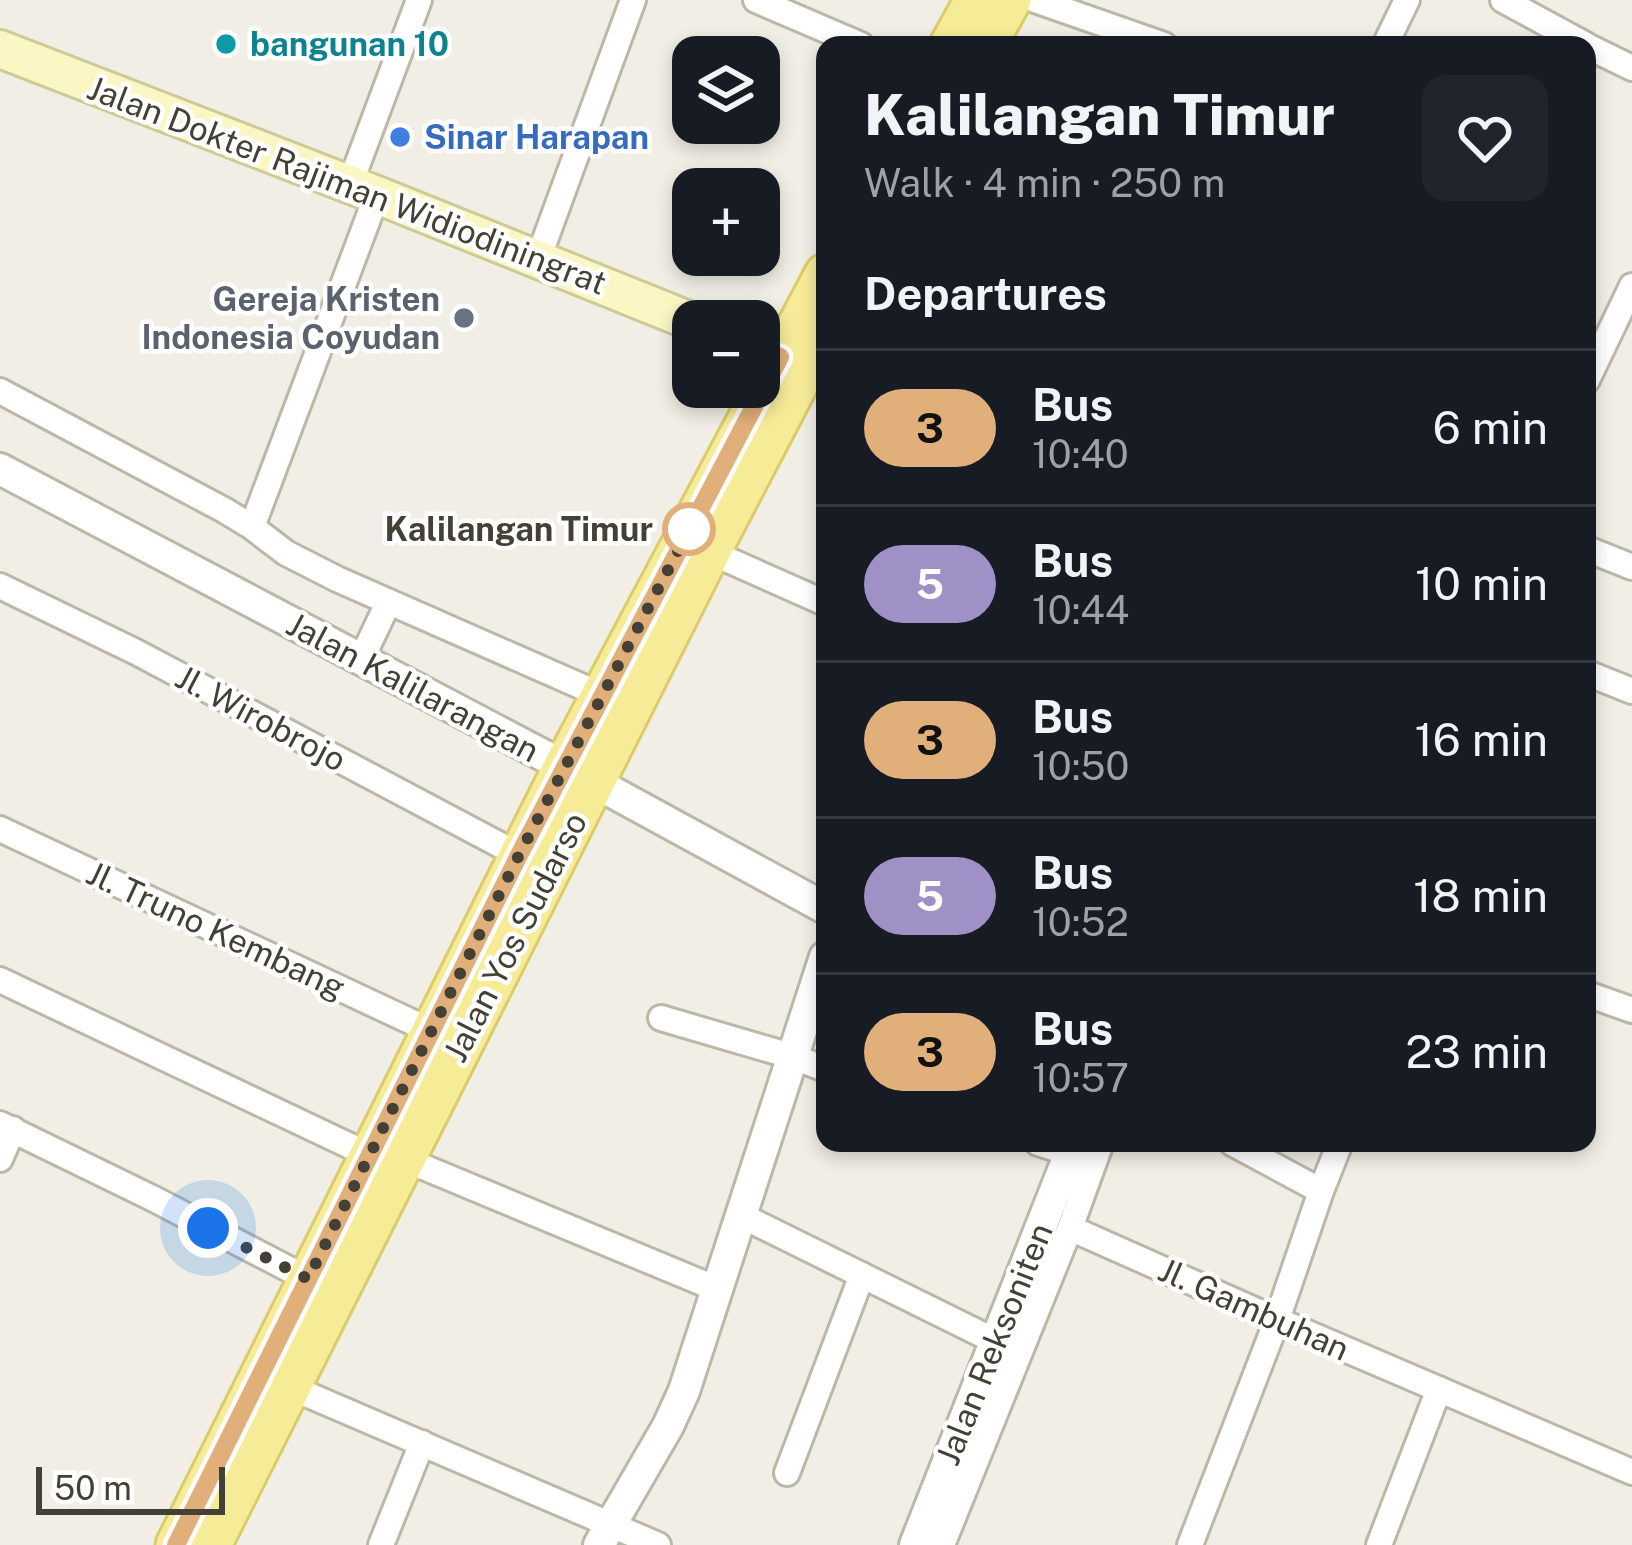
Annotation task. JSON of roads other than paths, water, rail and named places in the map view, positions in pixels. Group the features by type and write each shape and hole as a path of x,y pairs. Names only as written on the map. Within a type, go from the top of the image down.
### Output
{"main road":[{"path":"955,36 975,0"},
{"path":"991,36 1011,0"},
{"name":"Jalan Dokter Rajiman Widiodiningrat","path":"0,50 672,314"},
{"name":"Jalan Yos Sudarso","path":"176,1545 308,1279 386,1157 579,774 710,552 816,298"},
{"name":"Jalan Yos Sudarso","path":"211,1545 290,1387 386,1157 431,1031 519,855 579,774 601,695 792,362 816,340"}],"street":[{"path":"252,527 363,189 419,0"},
{"path":"538,260 633,0"},
{"path":"756,0 840,36"},
{"path":"1035,0 1138,36"},
{"path":"1389,36 1407,0"},
{"path":"1503,0 1569,36"},
{"path":"1596,50 1632,68"},
{"path":"1596,361 1632,286"},
{"path":"0,391 252,527 286,553 388,603 601,695"},
{"name":"Jalan Kalilarangan","path":"0,469 816,903"},
{"path":"710,552 816,599"},
{"path":"1596,553 1632,567"},
{"name":"Jl. Wirobrojo","path":"0,586 136,652 519,855"},
{"path":"361,660 388,603"},
{"path":"1596,677 1632,691"},
{"name":"Jl. Truno Kembang","path":"0,829 431,1031"},
{"path":"0,980 386,1157 717,1289"},
{"path":"605,1534 684,1391 816,986"},
{"path":"1596,997 1632,1010"},
{"path":"661,1018 816,1066"},
{"path":"0,1160 7,1126 308,1279"},
{"name":"Jalan Reksoniten","path":"915,1545 1070,1152"},
{"path":"942,1545 1098,1152"},
{"path":"1249,1152 1321,1191"},
{"path":"1190,1545 1336,1152"},
{"path":"740,1216 995,1342"},
{"name":"Jl. Gambuhan","path":"1070,1228 1632,1472"},
{"path":"787,1473 862,1275"},
{"path":"290,1387 422,1443 605,1534 658,1545"},
{"path":"1379,1545 1439,1389"},
{"path":"381,1545 422,1443"}],"place":[{"name":"bangunan 10","path":"226,44"},
{"name":"Sinar Harapan","path":"400,137"},
{"name":"Gereja Kristen Indonesia Coyudan","path":"464,318"},
{"name":"Kalilangan Timur","path":"689,529"}]}
